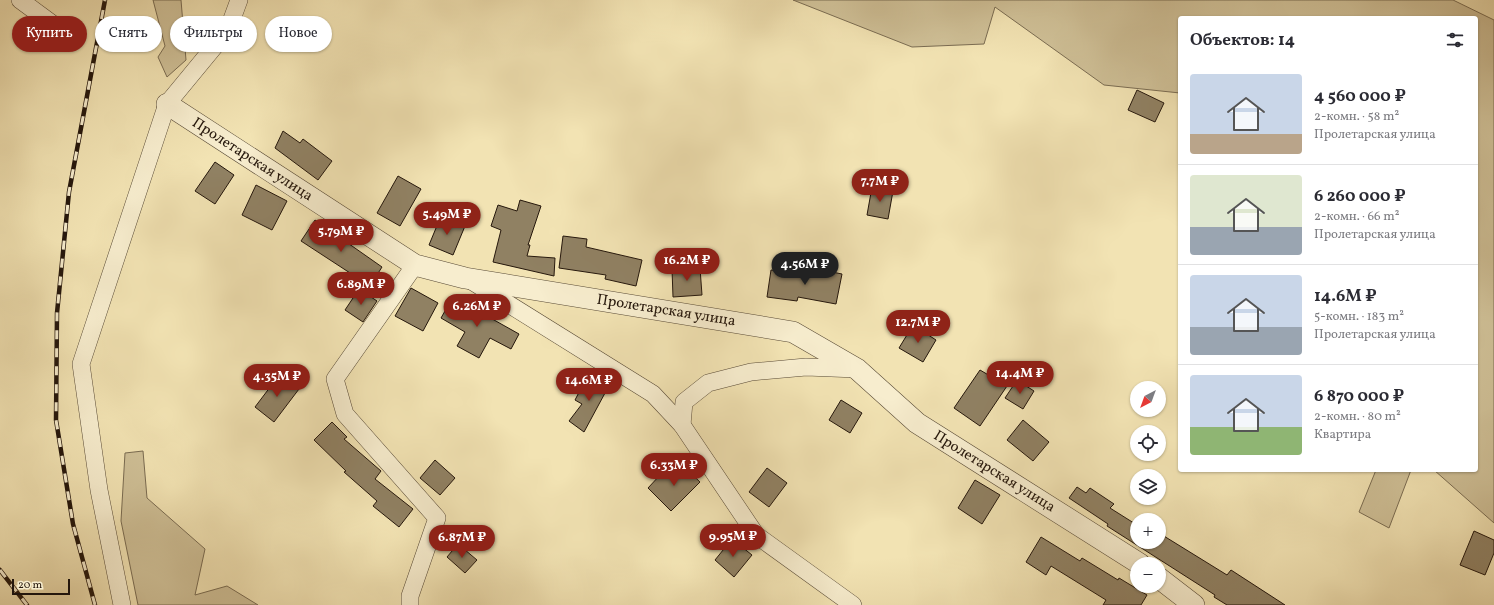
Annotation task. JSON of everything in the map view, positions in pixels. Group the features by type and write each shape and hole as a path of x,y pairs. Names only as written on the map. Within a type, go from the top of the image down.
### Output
{"street":[{"path":"20,0 42,16"},
{"path":"122,605 99,490 81,364 167,104 228,30 239,0"},
{"name":"Пролетарская улица","path":"167,104 415,265 465,278 793,332 857,369 917,424 1130,558"},
{"path":"410,605 410,596 437,518 345,414 335,379 415,265"},
{"name":"Пролетарская улица","path":"465,278 653,394 682,425 756,535 853,605"},
{"path":"682,425 684,402 708,383 751,372 806,368 857,369"},
{"path":"1166,583 1194,605"}],"shaded area":[{"path":"153,0 181,0 182,16 170,16 170,52 185,52 186,60 167,77 158,57 165,46 162,34 162,16 157,16"},
{"path":"793,0 1453,0 1494,20 1494,523 1436,472 1478,472 1478,16 1178,16 1178,93 1104,85 995,7 984,44 912,47"},
{"path":"143,451 147,498 205,549 195,595 227,586 258,605 138,605 121,521 125,453"},
{"path":"1375,472 1410,472 1389,528 1359,512"}],"building":[{"path":"1137,90 1164,103 1155,122 1128,110"},
{"path":"283,131 300,143 303,139 332,161 318,180 275,148"},
{"path":"215,162 234,175 215,204 195,191"},
{"path":"398,176 421,189 400,226 377,213"},
{"path":"256,185 287,201 272,230 242,215"},
{"path":"872,187 893,191 888,219 867,215"},
{"path":"520,200 541,206 528,245 530,245 527,256 555,258 554,276 493,262 501,230 491,226 498,205 517,211"},
{"path":"441,216 465,226 453,255 429,245"},
{"path":"315,220 382,267 370,286 301,241"},
{"path":"563,236 587,239 586,247 642,260 636,286 605,279 606,275 559,268"},
{"path":"700,268 702,295 673,297 672,269"},
{"path":"817,269 842,274 836,304 798,297 797,301 767,297 771,270 816,276"},
{"path":"411,288 438,303 423,331 395,316"},
{"path":"359,289 377,301 363,322 345,310"},
{"path":"453,297 519,334 511,349 490,338 479,358 457,346 465,332 441,318"},
{"path":"913,325 936,340 923,362 899,348"},
{"path":"980,370 1007,386 980,426 954,408"},
{"path":"280,374 299,389 274,422 255,407"},
{"path":"604,375 612,380 584,432 569,421 582,404 575,400 586,379 597,384"},
{"path":"1017,380 1034,391 1023,409 1005,398"},
{"path":"841,400 862,413 850,433 829,420"},
{"path":"1023,420 1049,442 1033,461 1007,440"},
{"path":"332,422 347,437 344,439 381,471 375,479 413,509 399,527 373,506 377,501 344,472 346,471 314,440"},
{"path":"435,460 455,478 440,495 420,478"},
{"path":"680,463 700,482 671,511 648,488 661,474 665,478"},
{"path":"767,468 787,483 769,507 749,492"},
{"path":"975,480 1000,495 982,524 958,508"},
{"path":"1077,487 1086,493 1090,488 1114,504 1110,508 1130,521 1130,541 1107,526 1108,524 1069,498"},
{"path":"1474,531 1494,540 1494,553 1485,575 1460,565"},
{"path":"1041,537 1080,561 1082,558 1118,580 1119,578 1130,585 1130,593 1144,593 1147,595 1141,605 1103,605 1106,600 1051,566 1046,575 1026,562"},
{"path":"1166,537 1227,575 1231,570 1285,605 1227,605 1214,597 1215,595 1166,564 1166,557 1156,557 1143,549 1166,549"},
{"path":"732,539 752,555 734,577 715,560"},
{"path":"458,544 477,560 465,573 447,557"}],"railway":[{"path":"95,605 73,524 56,420 57,313 69,192 105,0"},
{"path":"0,570 27,605"}]}
